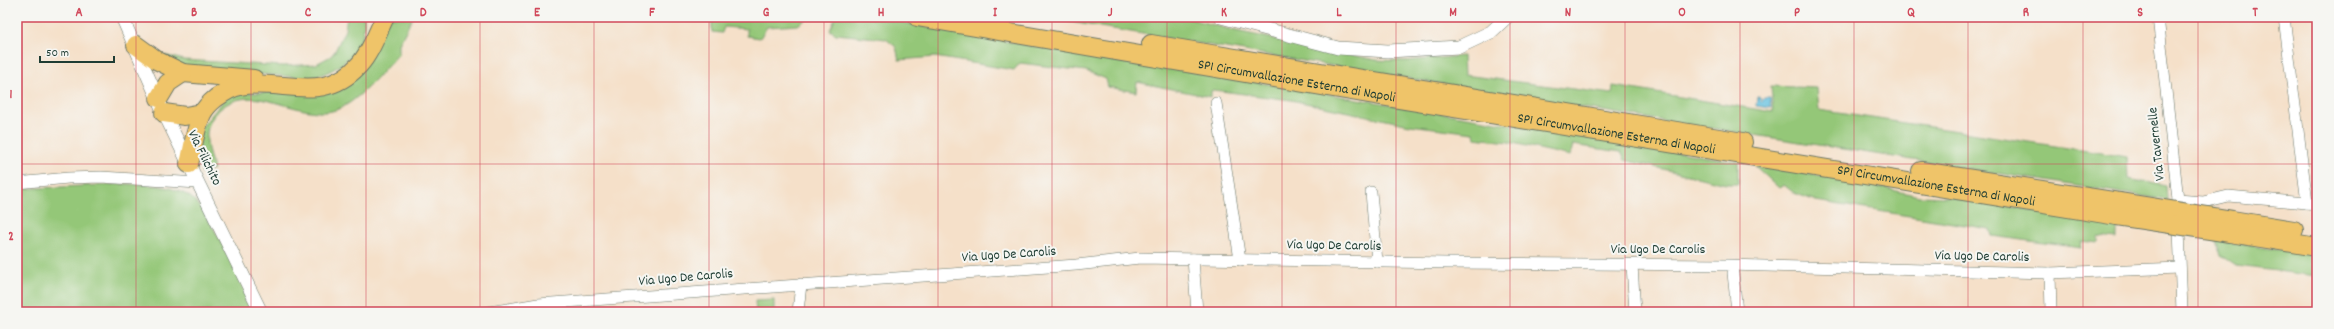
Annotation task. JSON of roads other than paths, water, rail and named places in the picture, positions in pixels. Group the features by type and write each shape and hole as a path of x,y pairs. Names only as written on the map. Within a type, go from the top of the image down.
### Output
{"highway":[{"path":"136,45 158,61 183,73 312,81 328,78 341,71 362,48 368,35 370,17"},
{"path":"189,164 202,113 210,103 223,93 240,86 310,89 328,85 345,77 359,65 366,55 385,17"},
{"name":"SP1 Circumvallazione Esterna di Napoli","path":"916,17 1406,100 2231,227 2317,247"},
{"name":"SP1 Circumvallazione Esterna di Napoli","path":"988,17 1852,160 2118,209"},
{"path":"183,73 168,83 161,106 185,116 202,113"},
{"name":"SP1 Circumvallazione Esterna di Napoli","path":"2231,227 2317,234"}],"street":[{"name":"Via Filichito","path":"122,17 136,45 161,106 261,312"},
{"path":"1222,17 1338,48 1388,51 1459,47 1491,32 1507,17"},
{"name":"Via Tavernelle","path":"2158,17 2178,200 2182,312"},
{"path":"2178,200 2203,202 2228,196 2312,203 2284,17"},
{"path":"1216,102 1240,260"},
{"path":"17,183 68,178 102,177 198,183"},
{"path":"1371,192 1377,262"},
{"name":"Via Ugo De Carolis","path":"489,312 538,304 1076,265 1140,258 2050,273 2180,268"},
{"path":"1193,259 1197,312"},
{"path":"1632,265 1635,312"},
{"path":"2050,273 2051,312"},
{"path":"1733,274 1737,312"},
{"path":"798,312 801,284"}],"water":[{"path":"1757,97 1760,97 1761,102 1764,98 1770,98 1771,108 1756,106"}]}
